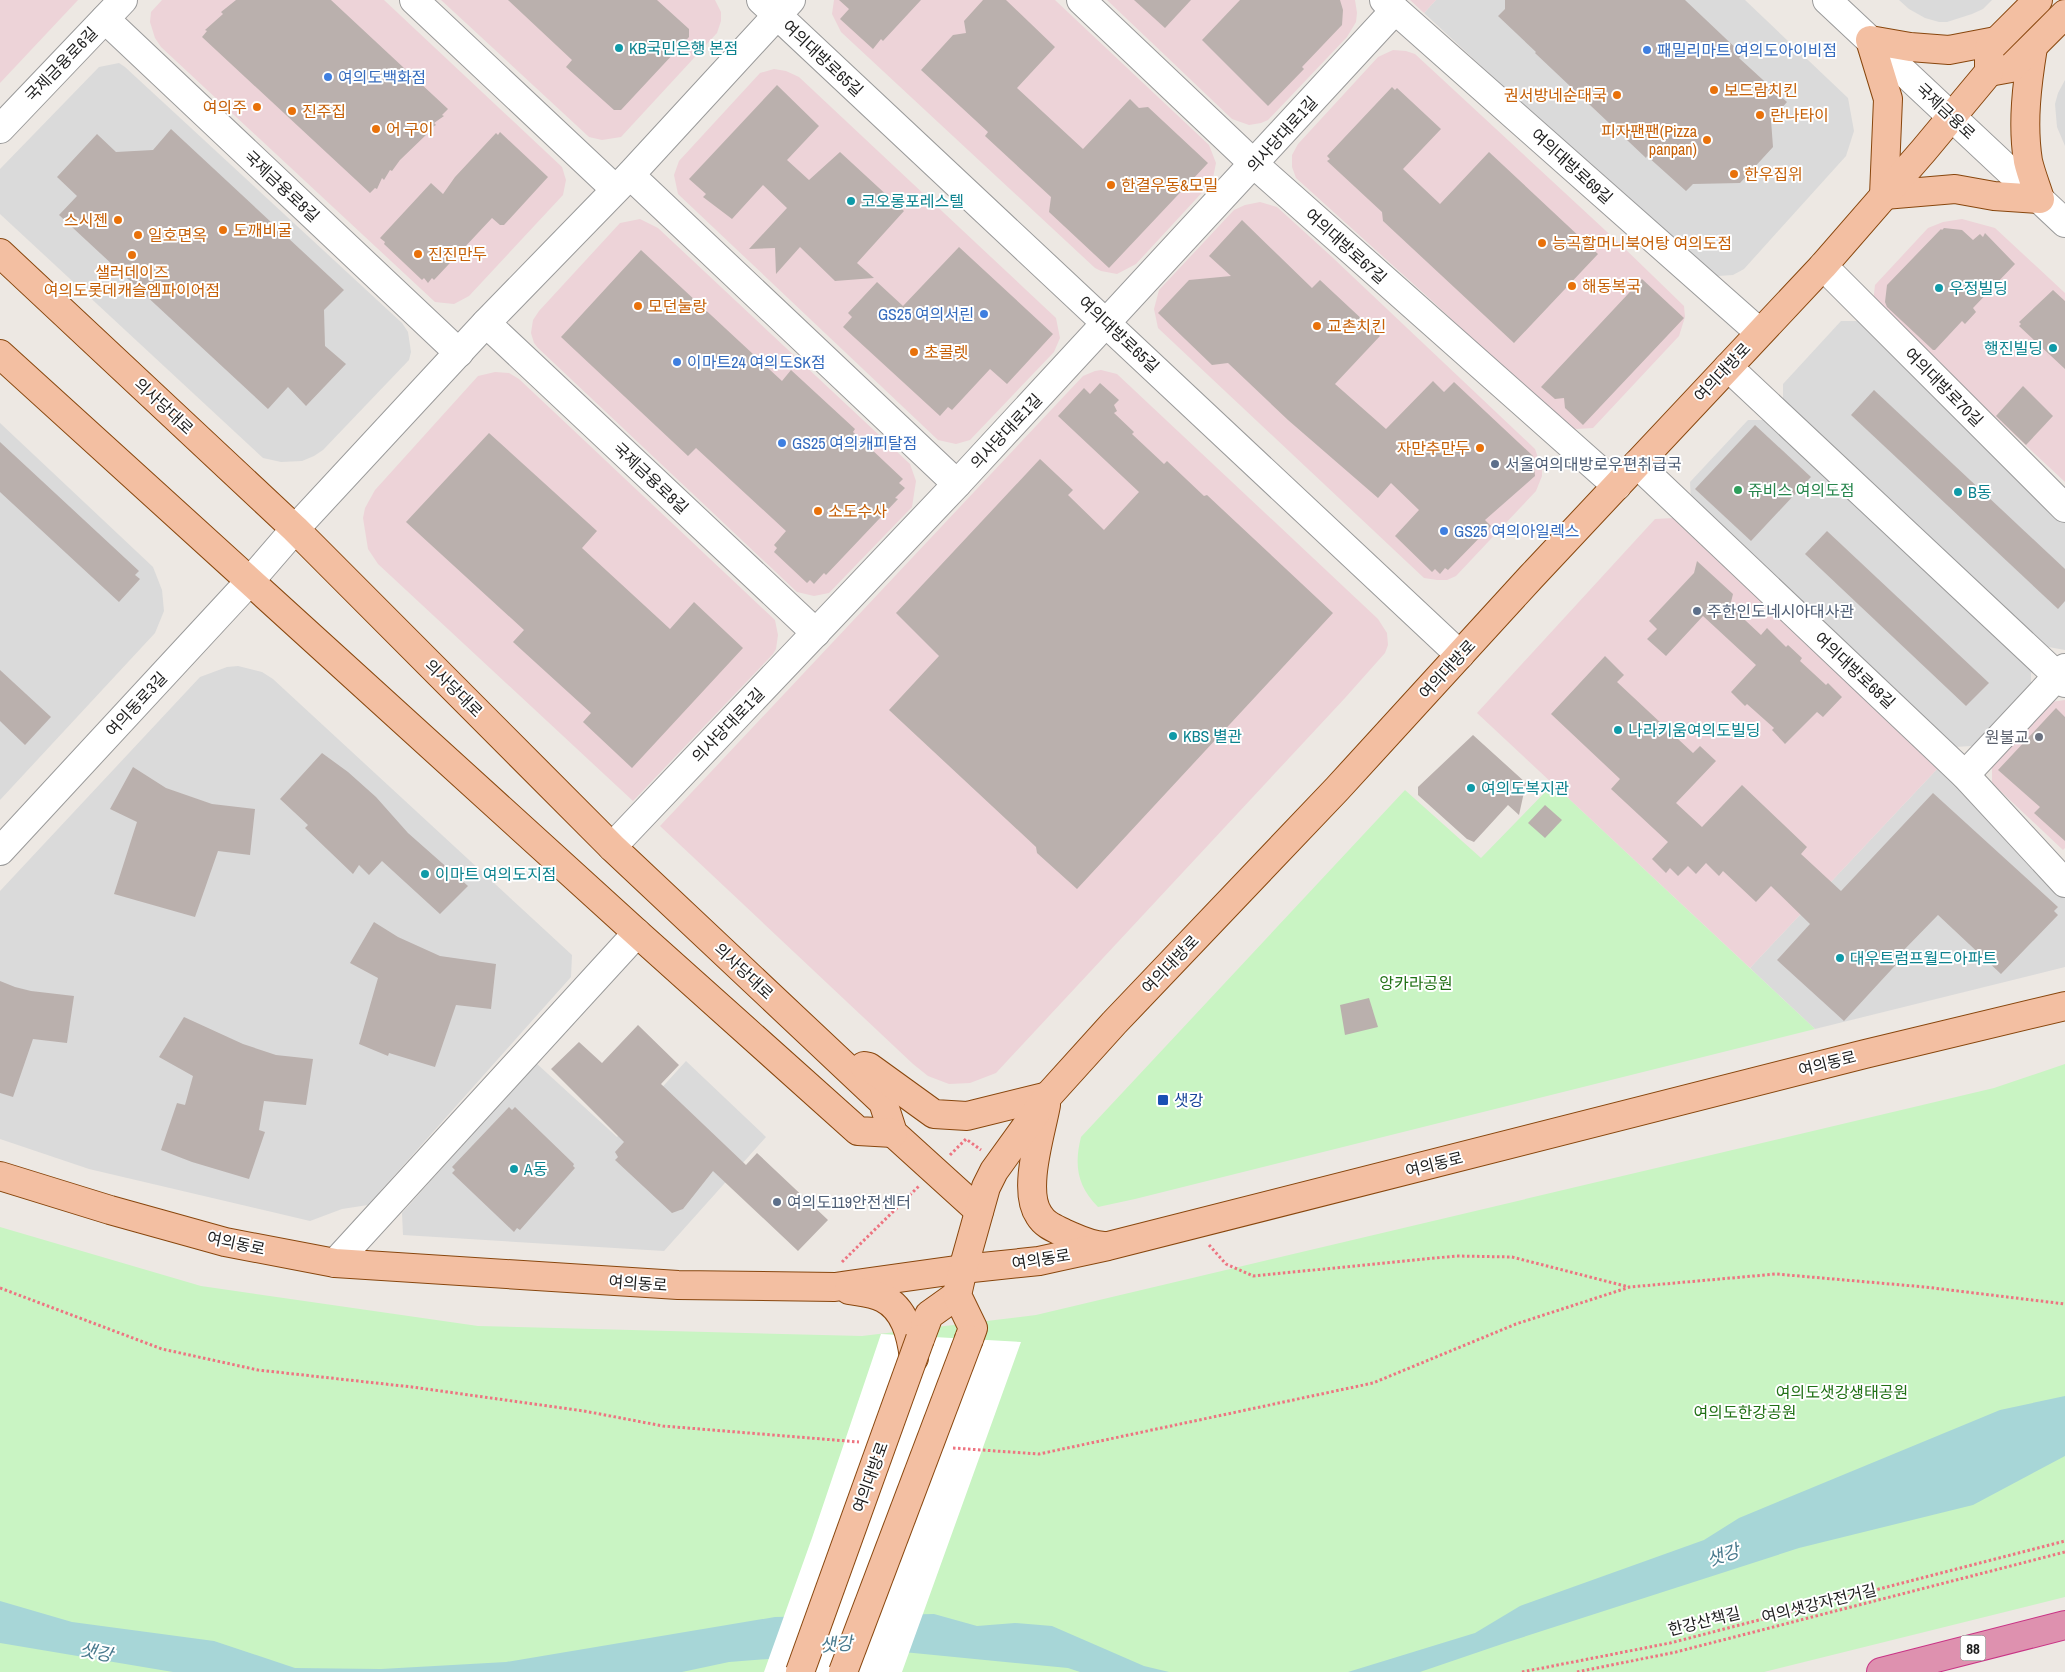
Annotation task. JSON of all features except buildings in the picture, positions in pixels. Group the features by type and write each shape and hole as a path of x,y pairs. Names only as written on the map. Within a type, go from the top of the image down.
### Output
{"highway":[{"name":"88","path":"1881,1672 2065,1625"}],"main road":[{"path":"2038,0 1989,49 1989,72 2012,68 2065,14"},
{"path":"1996,41 1949,50 1910,48 1870,40 1888,99 1884,195 1955,189 1994,196 2040,199 2028,161 2026,130 2026,89 2033,47"},
{"name":"여의대방로","path":"800,1672 915,1344 929,1315 957,1295 986,1187 994,1171 1048,1096 1114,1023 1337,789 1823,266 1989,72"},
{"name":"의사당대로","path":"0,253 295,529 612,847 883,1102 893,1134"},
{"path":"0,354 637,933 858,1131 893,1134 979,1211"},
{"name":"여의동로","path":"0,1176 110,1210 224,1242 335,1263 678,1285 963,1269 1039,1261 1192,1226 1865,1054 2065,1006"},
{"path":"845,1065 869,1067 934,1114 967,1116 1048,1096 1034,1170 1032,1189 1034,1206 1046,1224 1089,1245 1108,1246"},
{"path":"836,1277 892,1303 903,1318 915,1344"},
{"path":"843,1672 973,1328 957,1295"}],"street":[{"path":"414,0 622,182 957,484"},
{"name":"여의대방로67길","path":"1081,0 1254,164 1617,486"},
{"name":"국제금융로","path":"1826,0 2065,223"},
{"path":"295,529 486,323 622,182 776,5"},
{"name":"여의대방로65길","path":"776,5 1107,323 1460,655"},
{"name":"의사당대로1길","path":"612,847 957,484 1254,164 1390,5"},
{"name":"여의대방로69길","path":"1390,5 1760,332"},
{"name":"국제금융로6길","path":"0,129 114,10"},
{"name":"국제금융로8길","path":"114,10 459,353"},
{"name":"여의대방로70길","path":"1823,266 2065,508"},
{"name":"국제금융로8길","path":"486,323 816,633"},
{"path":"1728,367 2063,676 1965,775"},
{"name":"여의대방로68길","path":"1637,464 1965,775 2065,883"},
{"name":"여의동로3길","path":"0,851 250,581 295,529"},
{"path":"335,1263 637,933"}],"path":[{"path":"836,1277 966,1139"},
{"path":"1192,1226 1226,1264 1253,1276 1456,1256 1512,1257 1630,1287"},
{"path":"950,1448 1039,1454 1373,1383 1516,1324 1630,1287 1776,1274 1925,1287 2065,1304"},
{"path":"0,1288 162,1349 258,1370 412,1387 584,1412 663,1426 860,1442"},
{"name":"한강산책길","path":"1522,1672 1670,1643 2065,1541"},
{"name":"여의샛강자전거길","path":"1577,1672 1676,1652 2065,1552"}],"shaded area":[{"path":"0,0 78,0 0,83"},
{"path":"162,0 384,0 562,167 566,180 563,195 469,296 454,304 435,302 161,47 155,38 150,22 151,12"},
{"path":"441,0 715,0 721,12 721,21 717,33 621,137 602,140 589,137"},
{"path":"834,0 1055,0 1209,145 1216,163 1213,178 1209,185 1136,264 1117,274 1101,271 1095,268 841,32 832,14"},
{"path":"1107,0 1355,0 1357,13 1356,22 1347,37 1268,120 1249,125 1232,119"},
{"path":"1410,0 1436,0 1424,13"},
{"path":"1436,0 1745,0 1848,98 1854,131 1846,156 1744,269 1733,275 1718,276 1711,274 1669,240 1424,13"},
{"path":"1899,0 1992,0 1983,9 1972,14 1947,22 1939,22 1925,18 1909,9"},
{"path":"1393,50 1415,54 1619,243 1684,306 1685,317 1679,336 1593,428 1577,429 1568,427 1560,421 1430,299 1296,178 1292,167 1292,155 1298,144 1378,57"},
{"path":"119,63 402,323 408,332 411,352 409,360 323,450 314,456 302,461 281,462 263,458 0,214 0,169 99,67"},
{"path":"774,69 786,71 799,77 1056,318 1060,338 1054,352 970,440 956,444 938,440 678,194 674,175 679,161 760,73"},
{"path":"2065,80 2065,146 2057,127 2055,104"},
{"path":"1260,202 1277,207 1535,449 1542,469 1542,476 1536,491 1456,576 1447,580 1424,578 1158,328 1154,309 1159,290 1234,210 1245,205"},
{"path":"640,219 658,228 910,464 916,481 912,507 829,593 814,596 797,592 534,343 531,333 533,320 539,311 620,223"},
{"path":"1962,219 1995,228 2065,293 2065,482 1873,303 1875,285 1928,228 1943,222"},
{"path":"1841,321 1858,321 2065,515 2065,650 2043,646 1783,403 1783,384"},
{"path":"1101,370 1117,374 1378,619 1387,633 1388,645 1385,653 1345,698 996,1073 970,1083 949,1084 928,1076 913,1064 660,826 1083,376"},
{"path":"495,372 509,373 519,379 775,620 778,635 776,649 773,654 633,801 378,564 368,549 363,518 365,508 375,490 478,376"},
{"path":"1748,420 1767,420 2031,666 2031,684 1972,746 1954,747 1691,501 1690,482"},
{"path":"0,423 153,567 162,590 164,611 155,633 0,800"},
{"path":"1673,518 1939,767 1750,968 1477,713 1655,519"},
{"path":"238,666 262,672 273,679 572,955 571,977 368,1205 342,1209 310,1221 89,1169 0,1139 0,891 200,677 227,667"},
{"path":"2065,700 2065,848 2063,850 1992,783 1992,765 2051,702"},
{"path":"1939,767 2065,884 2065,967 1815,1029 1750,968"},
{"path":"686,1061 766,1137 664,1251 403,1235 402,1213 536,1063 617,1137"}],"green space":[{"name":"앙카라공원","path":"1553,784 1815,1029 1098,1207 1086,1191 1079,1175 1078,1157 1081,1137 1405,790 1481,858"},
{"name":"여의도한강공원","path":"2065,1064 2065,1597 1764,1672 0,1672 0,1227 201,1286 478,1326 862,1336 1036,1315 1994,1088"}],"water":[{"path":"2065,1396 2065,1456 1973,1505 1799,1548 1420,1672 1348,1672 1475,1633 1520,1606 1704,1540 1739,1518 2000,1410"},
{"path":"0,1601 72,1622 214,1641 295,1668 381,1669 506,1662 775,1617 934,1614 977,1626 1015,1623 1052,1626 1144,1666 1169,1672 1080,1672 1068,1668 883,1650 729,1662 682,1672 173,1672 0,1643"}],"pier":[{"path":"881,1334 1021,1342 902,1672 764,1672 812,1538"}],"place":[{"name":"KB국민은행 본점","path":"619,48"},
{"name":"패밀리마트 여의도아이비점","path":"1647,50"},
{"name":"여의도백화점","path":"328,77"},
{"name":"보드람치킨","path":"1714,90"},
{"name":"권서방네순대국","path":"1617,95"},
{"name":"여의주","path":"257,107"},
{"name":"진주집","path":"292,111"},
{"name":"란나타이","path":"1760,115"},
{"name":"어 구이","path":"376,129"},
{"name":"피자팬팬(Pizza panpan)","path":"1707,140"},
{"name":"한우집위","path":"1734,174"},
{"name":"한결우동&모밀","path":"1111,185"},
{"name":"코오롱포레스텔","path":"851,201"},
{"name":"스시젠","path":"118,220"},
{"name":"도깨비굴","path":"223,230"},
{"name":"일호면옥","path":"138,235"},
{"name":"능곡할머니북어탕 여의도점","path":"1542,243"},
{"name":"진진만두","path":"418,254"},
{"name":"샐러데이즈 여의도롯데캐슬엠파이어점","path":"132,255"},
{"name":"해동복국","path":"1572,286"},
{"name":"우정빌딩","path":"1939,288"},
{"name":"모던눌랑","path":"638,306"},
{"name":"GS25 여의서린","path":"984,314"},
{"name":"교촌치킨","path":"1317,326"},
{"name":"행진빌딩","path":"2053,348"},
{"name":"초콜렛","path":"914,352"},
{"name":"이마트24 여의도SK점","path":"677,362"},
{"name":"GS25 여의캐피탈점","path":"782,443"},
{"name":"자만추만두","path":"1480,448"},
{"name":"서울여의대방로우편취급국","path":"1495,464"},
{"name":"쥬비스 여의도점","path":"1738,490"},
{"name":"B동","path":"1958,492"},
{"name":"소도수사","path":"818,511"},
{"name":"GS25 여의아일렉스","path":"1444,531"},
{"name":"주한인도네시아대사관","path":"1697,611"},
{"name":"나라키움여의도빌딩","path":"1618,730"},
{"name":"KBS 별관","path":"1173,736"},
{"name":"원불교","path":"2039,737"},
{"name":"여의도복지관","path":"1471,788"},
{"name":"이마트 여의도지점","path":"425,874"},
{"name":"대우트럼프월드아파트","path":"1840,958"},
{"name":"샛강","path":"1163,1100"},
{"name":"A동","path":"514,1169"},
{"name":"여의도119안전센터","path":"777,1202"}],"park label":[{"name":"여의도샛강생태공원","path":"1842,1392"}]}
